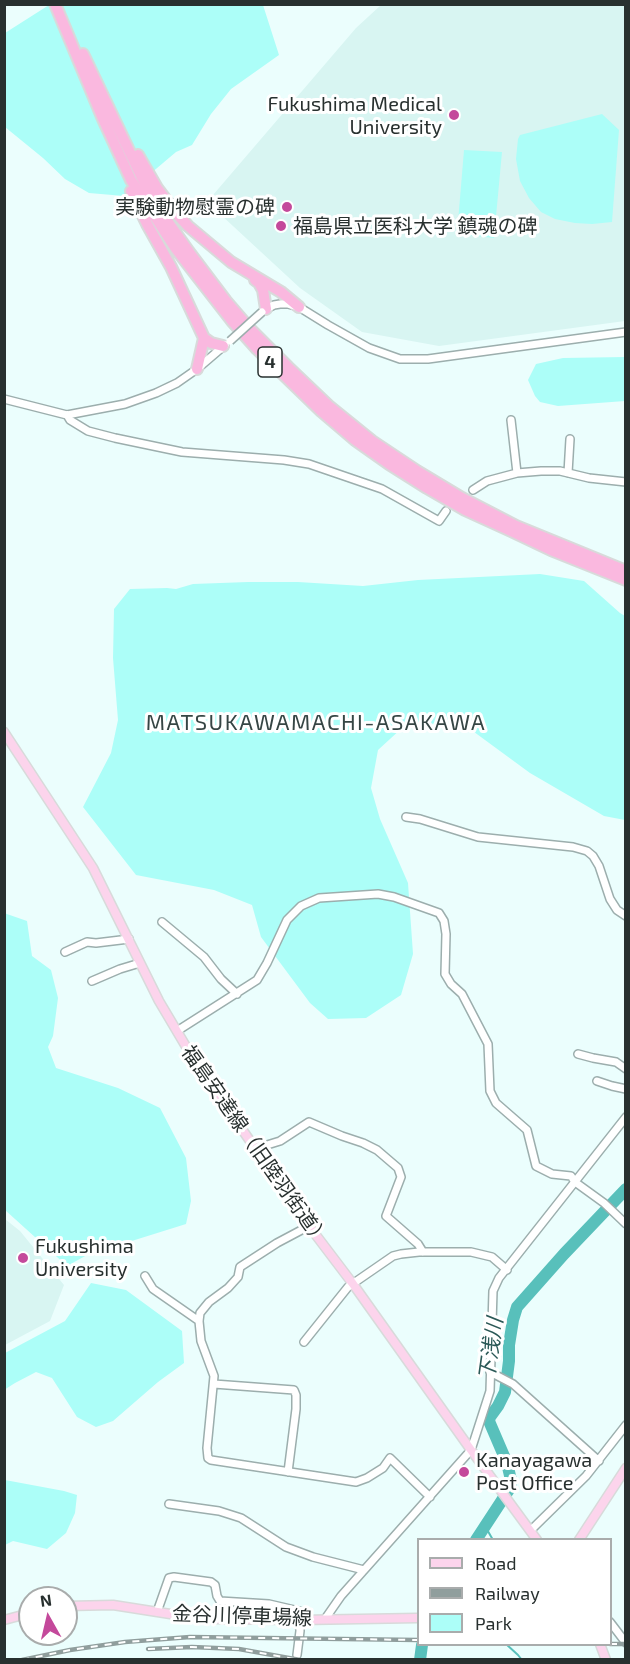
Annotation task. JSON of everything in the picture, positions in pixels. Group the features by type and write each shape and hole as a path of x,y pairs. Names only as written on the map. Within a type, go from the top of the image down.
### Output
{"highway":[{"name":"4","path":"55,4 131,180 176,249 232,321 257,349 354,440 381,458 465,510 551,550 626,580"},
{"name":"4","path":"62,4 112,118 165,218 251,330 330,407 372,441 417,471 516,526 626,571"},
{"path":"92,92 121,169 204,338 211,343 226,344"},
{"path":"112,118 176,213 201,238 259,283 263,290 264,310"},
{"path":"231,262 281,292 299,307"},
{"path":"197,369 204,338"}],"main road":[{"name":"福島安達線（旧陸羽街道）","path":"4,732 93,868 159,1001 194,1060 309,1226 536,1538"},
{"path":"580,1538 626,1468"},
{"name":"金谷川停車場線","path":"78,1606 100,1605 213,1618 300,1620 417,1618"}],"street":[{"path":"4,399 67,415 125,404 177,383 197,369 264,310 280,304 299,307 369,348 400,359 428,359 626,332"},
{"path":"67,415 70,420 88,431 182,452 309,464 382,489 439,520 446,512"},
{"path":"511,420 517,473"},
{"path":"568,473 570,439"},
{"path":"474,490 487,482 517,473 541,471 560,471 589,478 626,482"},
{"path":"406,817 420,819 478,837 573,847 587,851 599,866 610,899 617,910 626,916"},
{"path":"177,1031 257,980 287,920 301,906 320,898 378,894 394,897 439,913 445,928 445,974 451,984 462,994 488,1044 490,1091 496,1103 526,1130 536,1166 552,1174 572,1176 575,1182 604,1203 626,1224"},
{"path":"162,922 204,957 221,979 237,994"},
{"path":"65,952 87,942 113,942 129,939"},
{"path":"92,981 140,963"},
{"path":"578,1054 616,1062 626,1069"},
{"path":"597,1081 626,1089"},
{"path":"325,1619 341,1596 471,1450 490,1391 493,1292 499,1278 626,1117"},
{"path":"254,1149 280,1141 309,1122 377,1150 398,1167 401,1177 386,1216 418,1244 423,1252"},
{"path":"309,1226 240,1267 238,1277 200,1313 201,1341 214,1376 208,1458 356,1482 383,1468 390,1458 430,1497"},
{"path":"304,1342 348,1287 393,1256 423,1252 471,1252 492,1257 507,1270"},
{"path":"145,1276 153,1289 199,1321"},
{"path":"490,1372 513,1384 599,1461"},
{"path":"214,1384 294,1390 296,1409 288,1472"},
{"path":"531,1530 586,1476 626,1425"},
{"path":"169,1504 219,1511 241,1518 286,1548 364,1570"},
{"path":"156,1612 169,1578 211,1582 215,1585 220,1601 269,1604 299,1611 300,1631 297,1655"},
{"path":"612,1625 626,1643"}],"shaded area":[{"name":"Fukushima Medical University","path":"624,4 625,321 439,346 362,332 300,288 207,202 356,28 381,5"},
{"name":"Fukushima University","path":"5,1219 20,1231 64,1285 50,1321 5,1345"}],"green space":[{"path":"49,5 263,5 279,55 231,89 211,114 192,145 176,152 124,196 89,193 65,179 5,127 5,33"},
{"path":"602,114 619,130 612,222 575,223 555,219 541,212 529,198 520,181 516,159 520,135"},
{"path":"464,150 502,152 494,238 457,234"},
{"path":"625,357 625,401 558,406 540,402 528,380 536,364 563,358"},
{"path":"540,574 584,581 625,616 625,820 604,816 530,773 470,729 438,723 402,728 378,750 371,788 380,819 408,883 413,954 401,995 366,1018 328,1019 310,1003 261,937 252,905 214,890 136,875 83,807 111,753 118,720 113,658 114,609 130,589 176,589 193,584 248,582 363,586 418,580"},
{"path":"4,913 27,921 32,956 51,970 58,998 53,1036 48,1047 56,1068 118,1088 160,1108 186,1158 191,1201 186,1224 87,1255 67,1266 5,1210"},
{"path":"91,1283 126,1290 182,1331 184,1363 113,1421 96,1427 77,1417 52,1378 36,1372 4,1390 5,1353 65,1321"},
{"path":"5,1480 77,1495 75,1513 66,1533 47,1549 13,1541 5,1545"}],"waterway":[{"name":"下浅川","path":"477,1538 510,1488 511,1480 507,1463 489,1421 505,1392 509,1345 517,1307 626,1189"},
{"path":"485,1526 492,1538"},
{"name":"下浅川","path":"420,1660 422,1646"},
{"path":"508,1646 522,1660"}],"railway":[{"path":"22,1660 125,1642 190,1637 417,1640"},
{"path":"612,1644 626,1644"},
{"path":"148,1649 192,1647 239,1649 300,1660"}],"place":[{"name":"Fukushima Medical University","path":"454,115"},
{"name":"実験動物慰霊の碑","path":"287,207"},
{"name":"福島県立医科大学 鎮魂の碑","path":"281,226"},
{"name":"Fukushima University","path":"23,1258"},
{"name":"Kanayagawa Post Office","path":"464,1472"}],"district":[{"name":"MATSUKAWAMACHI-ASAKAWA","path":"316,723"}]}
